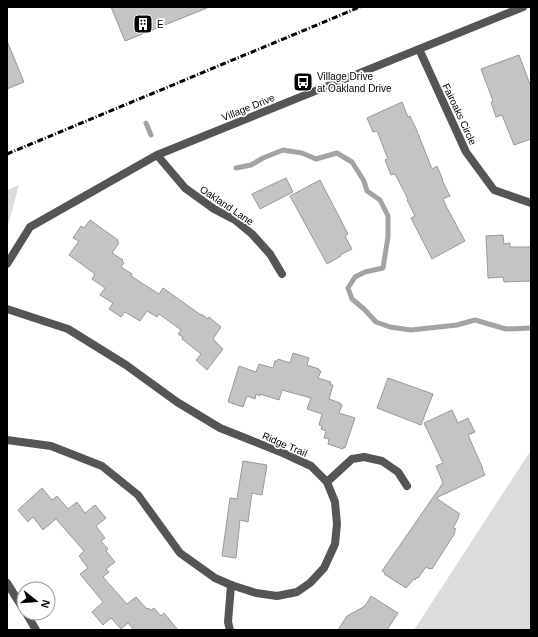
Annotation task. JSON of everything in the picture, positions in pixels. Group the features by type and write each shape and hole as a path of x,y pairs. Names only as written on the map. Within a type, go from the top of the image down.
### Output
{"street":[{"name":"Village Drive","path":"7,264 30,227 157,155 523,7"},
{"name":"Fairoaks Circle","path":"419,49 466,152 494,190 531,203"},
{"name":"Oakland Lane","path":"157,155 185,188 214,209 235,220 252,234 270,254 282,274"},
{"name":"Ridge Trail","path":"7,309 68,329 126,365 177,402 220,428 283,453 311,466 327,482 335,502 337,524 335,544 324,568 310,583 297,592 277,596 256,594 215,578 180,553 138,496 102,466 51,446 7,440"},
{"path":"327,482 352,459 364,457 382,461 398,472 407,486"},
{"path":"7,583 16,597"},
{"path":"230,630 228,622 231,585"},
{"path":"31,621 36,630"}],"shaded area":[{"path":"19,185 7,229 7,190"},
{"path":"531,450 531,630 414,630"}],"building":[{"name":"E","path":"111,7 207,7 207,8 125,41"},
{"path":"7,41 24,82 7,89"},
{"path":"519,55 531,87 531,139 514,145 502,115 496,117 491,102 493,101 481,69"},
{"path":"402,102 408,117 410,116 417,131 432,169 437,166 450,196 443,199 465,241 432,259 411,218 415,216 407,200 408,199 395,174 391,175 385,160 388,159 377,131 373,132 367,118"},
{"path":"286,178 293,192 260,209 252,194"},
{"path":"320,180 348,234 345,236 352,249 327,264 290,196"},
{"path":"90,220 118,240 117,242 119,243 112,253 123,260 122,262 124,263 121,267 132,274 131,276 159,294 163,288 201,315 208,319 209,317 221,327 213,339 223,349 207,370 196,360 201,354 178,334 181,330 159,314 157,317 147,311 140,321 125,312 121,317 109,309 113,303 100,295 105,288 92,279 95,274 69,255 79,241 73,238 81,226 84,228"},
{"path":"503,235 504,244 510,243 510,247 531,247 531,281 504,282 503,277 488,278 486,236"},
{"path":"293,353 309,358 307,365 321,371 318,378 331,382 330,385 333,385 329,399 342,405 339,413 355,418 345,448 343,447 343,449 328,444 329,439 324,438 326,431 321,429 322,426 319,425 322,414 307,409 311,398 282,390 279,400 256,394 255,399 247,396 243,407 228,402 239,366 256,372 259,364 273,368 275,361 278,359 290,363"},
{"path":"388,378 433,394 421,425 377,408"},
{"path":"452,410 458,423 468,418 475,432 468,435 485,475 436,498 460,514 453,528 456,529 455,533 432,569 426,567 418,578 415,580 414,579 406,588 384,574 385,573 382,571 443,483 436,466 443,463 424,423"},
{"path":"243,461 267,465 262,495 252,493 248,522 240,520 236,558 222,556 230,498 237,499"},
{"path":"42,488 52,500 57,496 68,509 77,502 85,513 95,505 106,518 96,526 105,538 101,541 108,549 106,551 115,562 106,569 109,572 103,577 127,604 136,597 147,609 148,608 151,610 154,608 161,616 164,613 178,630 134,630 128,623 121,629 111,618 103,625 92,612 103,602 80,574 88,568 79,556 84,551 56,519 43,530 33,517 28,522 18,510"},
{"path":"371,596 398,613 387,630 338,630 347,616 365,606"}],"waterway":[{"path":"146,123 151,135"},
{"path":"236,168 251,165 263,158 283,150 302,153 316,159 337,153 352,162 364,181 367,191 380,200 388,216 388,237 383,268 365,272 355,277 348,288 352,299 376,322 390,327 411,330 457,325 475,320 506,329 531,328"}],"railway":[{"path":"7,154 360,7"}],"place":[{"name":"E","path":"143,24"},
{"name":"Village Drive at Oakland Drive","path":"303,82"}]}
